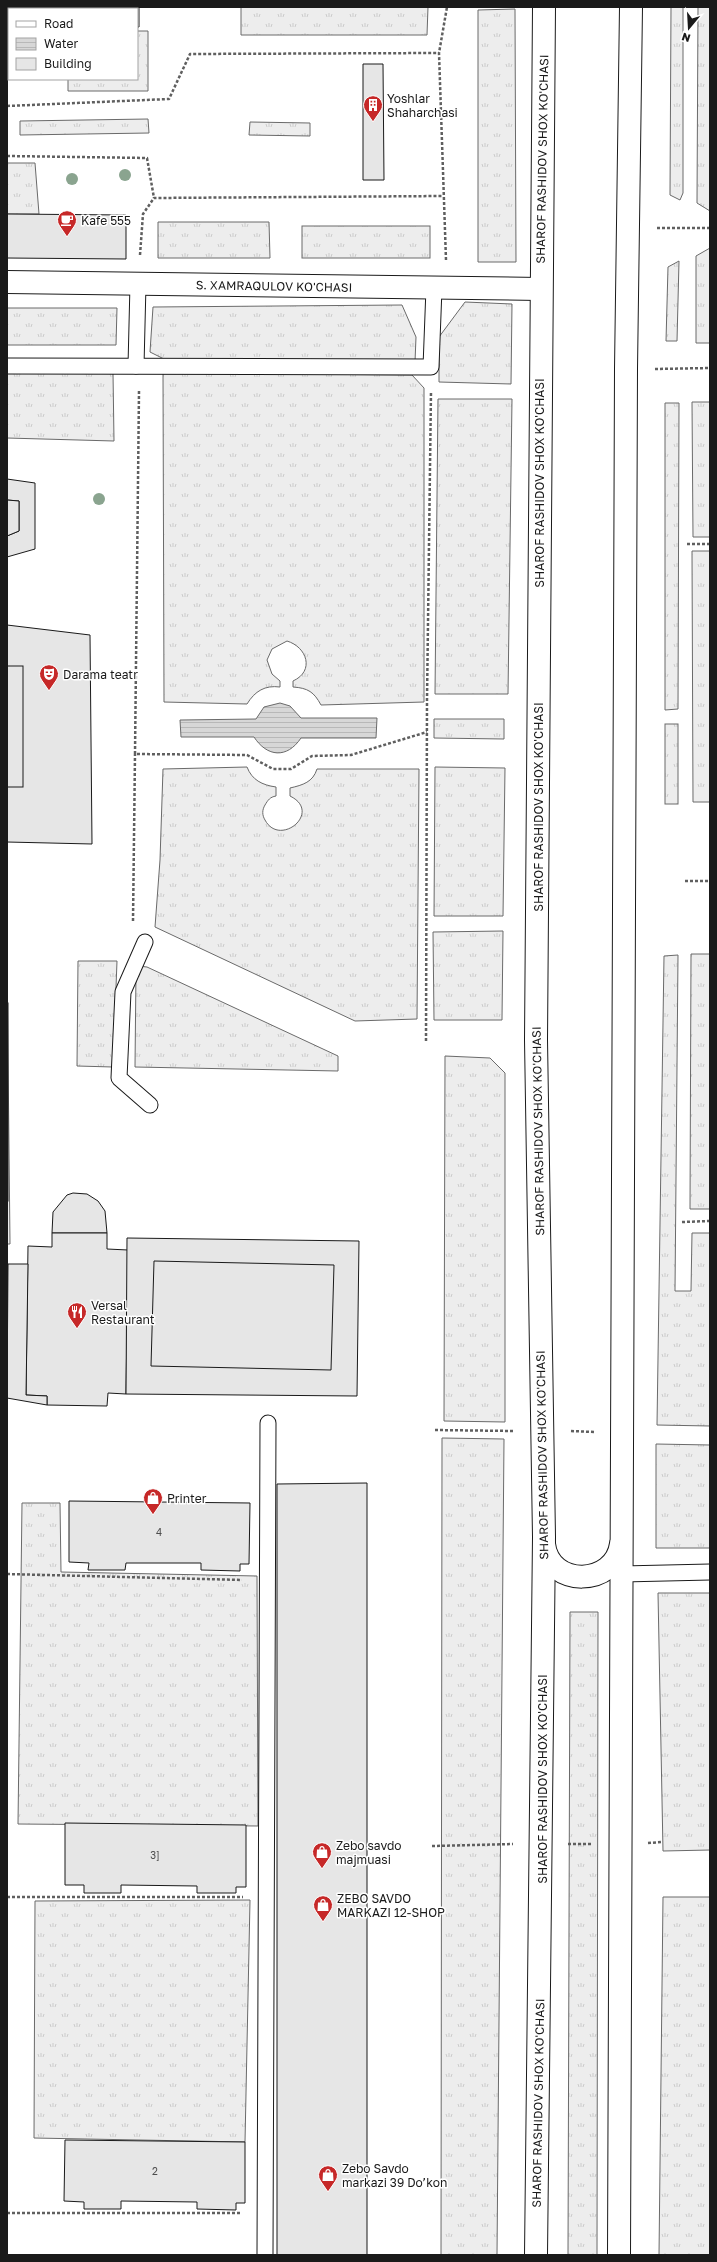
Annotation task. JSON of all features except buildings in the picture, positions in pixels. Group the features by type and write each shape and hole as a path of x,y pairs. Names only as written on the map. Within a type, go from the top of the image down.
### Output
{"main road":[{"name":"SHAROF RASHIDOV SHOX KO'CHASI","path":"536,2255 544,1537 536,1040 540,288 544,7"},
{"path":"619,2255 626,369 631,7"},
{"name":"S. XAMRAQULOV KO'CHASI","path":"7,282 540,288"},
{"path":"544,1537 545,1548 556,1568 577,1578 599,1575 608,1568 616,1560 622,1538"}],"lane":[{"path":"137,366 138,284"},
{"path":"7,366 431,367 434,288"},
{"path":"145,942 124,992 119,1078 150,1105"},
{"path":"265,2255 268,1423"},
{"path":"622,1574 710,1572"}],"path":[{"path":"434,288 446,260 439,53 447,7"},
{"path":"7,106 169,99 190,54 439,53"},
{"path":"7,156 147,158 154,198 144,214 138,284"},
{"path":"154,198 443,196"},
{"path":"628,228 710,228"},
{"path":"133,926 137,366"},
{"path":"426,1041 427,732 431,367"},
{"path":"626,369 710,368"},
{"path":"687,544 710,544"},
{"path":"135,754 247,755 273,769 291,769 312,756 351,755 427,732"},
{"path":"685,881 710,881"},
{"path":"682,1222 710,1221"},
{"path":"7,1574 268,1581"},
{"path":"7,1897 267,1897"},
{"path":"7,2213 265,2213"}],"green space":[{"path":"241,7 428,7 427,35 241,35"},
{"path":"671,7 683,7 683,193 680,200 670,195"},
{"path":"698,7 710,7 710,211 697,203"},
{"path":"515,9 516,262 478,262 478,10"},
{"path":"138,31 148,31 148,91 68,91 68,80 138,80"},
{"path":"148,119 149,133 20,135 20,121"},
{"path":"250,122 310,123 310,136 249,135"},
{"path":"7,163 35,163 39,214 7,214"},
{"path":"158,222 269,222 270,258 158,258"},
{"path":"302,226 430,226 430,258 302,258"},
{"path":"710,248 710,343 696,343 696,256"},
{"path":"679,261 677,341 666,341 668,267"},
{"path":"465,302 512,304 511,384 439,382 439,337"},
{"path":"402,305 416,337 415,362 166,360 150,352 153,307"},
{"path":"7,308 117,308 116,345 7,345"},
{"path":"7,373 113,373 114,441 7,438"},
{"path":"163,373 412,375 424,388 424,702 321,705 316,697 307,690 293,687 293,681 300,677 304,671 306,660 299,648 287,641 272,649 267,660 272,674 280,681 280,687 265,688 257,692 247,704 164,702"},
{"path":"438,399 512,399 508,694 435,694"},
{"path":"692,402 710,402 710,537 693,537"},
{"path":"665,403 679,403 678,709 665,710"},
{"path":"692,551 710,551 710,802 693,802"},
{"path":"434,719 504,719 504,739 434,738"},
{"path":"665,724 678,724 678,804 665,804"},
{"path":"247,767 255,779 266,785 276,787 276,796 267,802 263,809 263,814 265,820 272,828 280,830 288,829 296,824 301,818 302,810 299,803 290,796 290,788 299,786 310,780 317,769 419,769 417,1019 355,1021 155,927 160,860 163,769"},
{"path":"435,767 505,768 503,916 434,916"},
{"path":"503,931 502,1020 434,1020 433,932"},
{"path":"691,954 710,954 710,1209 690,1209"},
{"path":"678,955 675,1291 691,1291 692,1233 710,1233 710,1426 657,1425 664,956"},
{"path":"7,960 10,1244 7,1244"},
{"path":"78,961 117,961 113,1067 77,1066"},
{"path":"138,966 147,967 338,1056 338,1071 135,1067 136,971"},
{"path":"445,1056 490,1058 505,1073 505,1422 444,1421"},
{"path":"442,1438 504,1439 497,2255 441,2255"},
{"path":"656,1444 710,1445 710,1548 656,1548"},
{"path":"22,1503 60,1503 61,1572 257,1576 258,1826 18,1824"},
{"path":"658,1593 710,1593 710,1850 663,1851"},
{"path":"570,1612 598,1612 597,2255 568,2255"},
{"path":"663,1897 710,1897 710,2255 659,2255"},
{"path":"250,1900 245,2142 34,2138 35,1901"}],"water":[{"path":"280,703 290,706 301,718 377,718 376,738 301,738 290,750 277,753 265,749 254,737 181,737 180,720 256,719 264,707"}],"place":[{"name":"Yoshlar Shaharchasi","path":"373,122"},
{"name":"Kafe 555","path":"67,237"},
{"name":"Darama teatr","path":"49,691"},
{"name":"Versal Restaurant","path":"77,1329"},
{"name":"Printer","path":"153,1515"},
{"name":"Zebo savdo majmuasi","path":"322,1869"},
{"name":"ZEBO SAVDO MARKAZI 12-SHOP","path":"323,1922"},
{"name":"Zebo Savdo markazi 39 Do’kon","path":"328,2192"}]}
